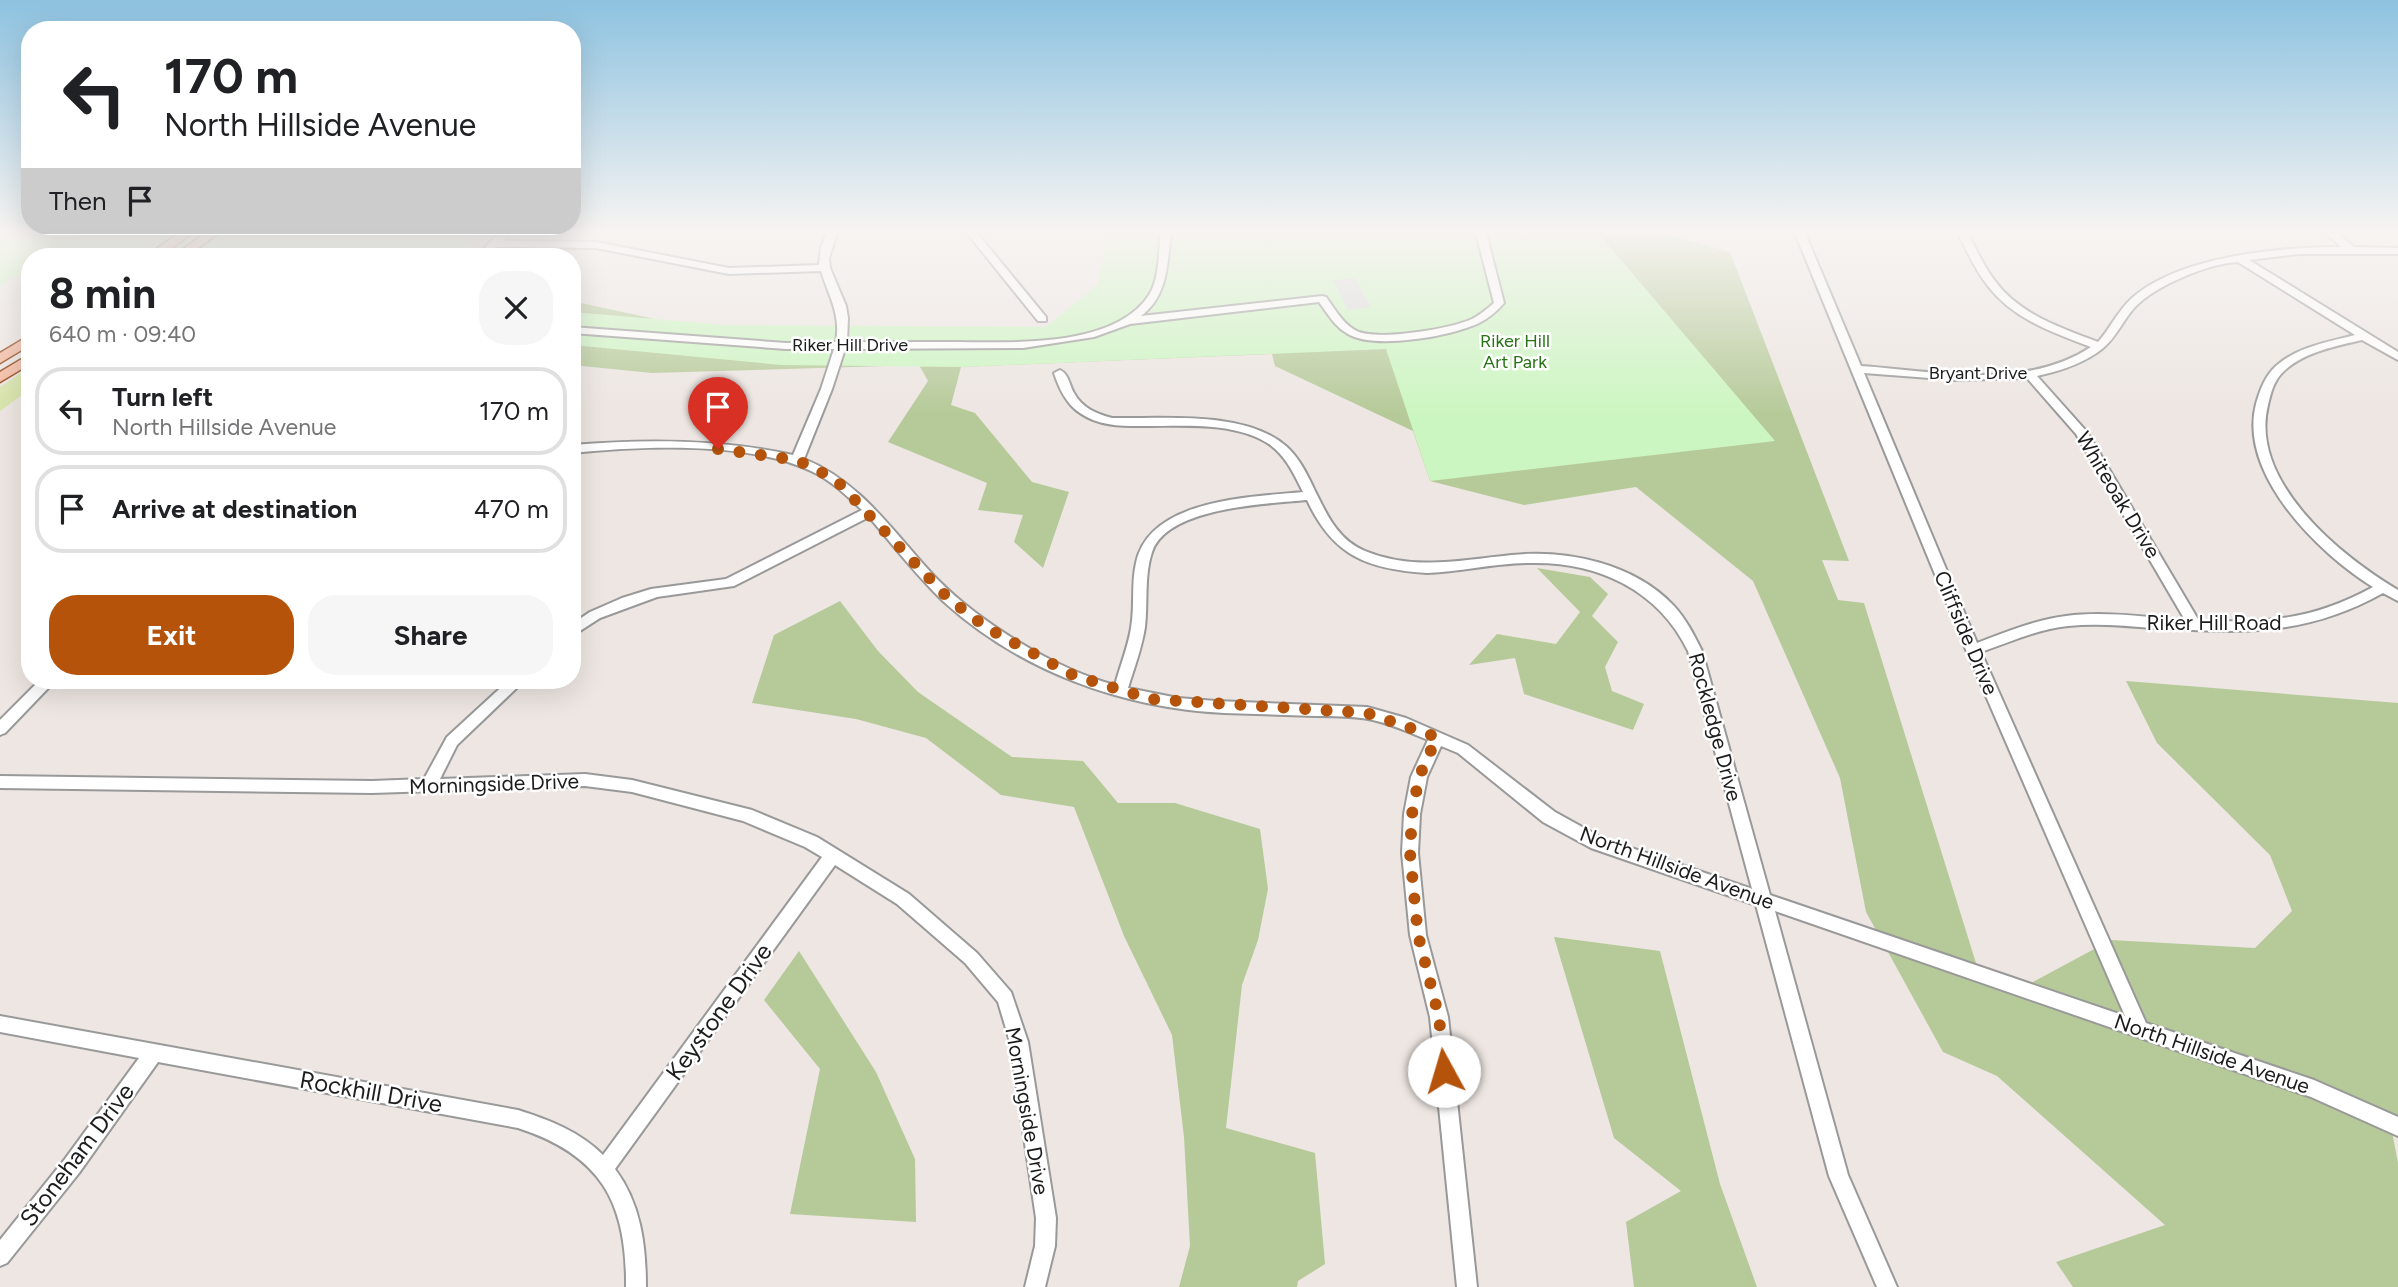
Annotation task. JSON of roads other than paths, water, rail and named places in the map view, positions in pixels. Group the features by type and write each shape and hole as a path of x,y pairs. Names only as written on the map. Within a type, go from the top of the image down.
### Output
{"main road":[{"path":"0,359 21,345"},
{"path":"0,378 21,364"}],"street":[{"path":"797,460 842,346 842,310 834,293"},
{"path":"1021,293 1042,319"},
{"name":"Riker Hill Drive","path":"581,331 786,346 1023,345 1094,334 1139,313 1155,293"},
{"name":"Riker Hill Drive","path":"1124,322 1322,299 1346,329 1358,335 1376,337 1445,330 1470,324 1491,312 1499,303 1496,293"},
{"name":"Cliffside Drive","path":"1825,293 1973,650 2140,1029"},
{"path":"2001,293 2013,305 2043,324 2099,346"},
{"name":"Bryant Drive","path":"1857,369 1986,376 2029,374 2072,362 2099,346 2124,311 2146,293"},
{"path":"2295,293 2398,357"},
{"path":"2363,336 2313,351 2283,366 2272,377 2260,400 2256,426 2264,461 2288,500 2327,543 2382,588 2398,596"},
{"name":"Rockledge Drive","path":"1060,373 1072,404 1094,418 1111,422 1229,427 1261,436 1286,453 1332,533 1344,546 1396,565 1460,567 1531,558 1575,562 1624,578 1665,605 1680,622 1695,652 1839,1176 1887,1287"},
{"name":"Whiteoak Drive","path":"2029,374 2081,432 2195,625"},
{"name":"North Hillside Avenue","path":"581,448 615,444 676,445 797,460 835,479 948,598 987,628 1073,675 1150,699 1367,713 1437,737 1463,749 1549,817 1597,843 2315,1090 2398,1127"},
{"path":"1120,691 1138,629 1142,563 1149,541 1163,528 1197,513 1311,495"},
{"path":"581,625 595,615 627,601 656,592 729,583 869,512"},
{"name":"Riker Hill Road","path":"1973,650 2063,622 2195,625 2302,621 2351,607 2382,588"},
{"path":"0,729 40,689"},
{"path":"428,786 452,741 508,689"},
{"path":"1437,737 1419,777 1412,814 1410,853 1418,935 1439,1017 1467,1287"},
{"name":"Morningside Drive","path":"0,782 428,786 520,780 585,780 632,786 746,815 811,842 903,899 971,958 1005,998 1019,1042 1046,1218 1045,1246 1035,1287"},
{"name":"Keystone Drive","path":"604,1169 833,855"},
{"name":"Rockhill Drive","path":"0,1024 537,1124 571,1139 604,1169 628,1213 636,1255 636,1287"},
{"name":"Stoneham Drive","path":"0,1256 72,1166 154,1052"}],"park label":[{"name":"Riker Hill Art Park","path":"1515,351"}]}
